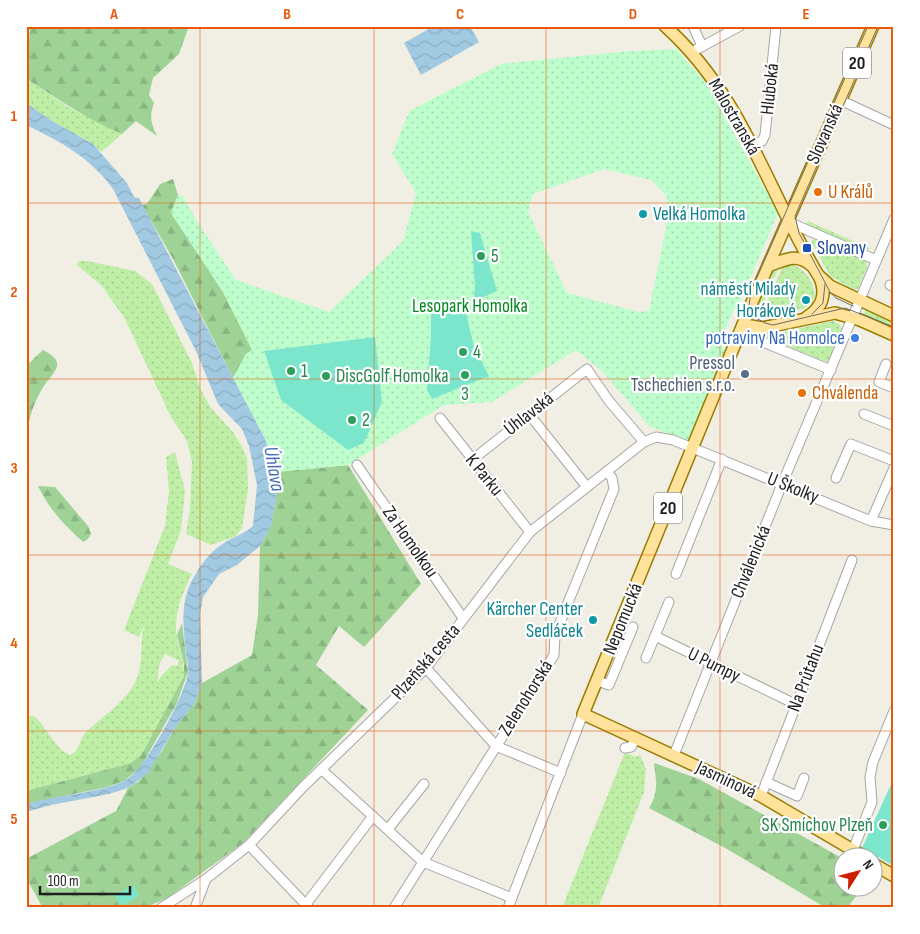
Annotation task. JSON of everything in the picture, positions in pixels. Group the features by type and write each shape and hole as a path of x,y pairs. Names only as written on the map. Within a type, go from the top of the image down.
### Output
{"main road":[{"name":"Malostranská","path":"665,26 692,52 716,82 752,146 790,221"},
{"name":"Slovanská","path":"802,187 873,26"},
{"path":"769,180 775,187 784,192 793,192 802,187"},
{"name":"20","path":"741,332 768,266 790,221 802,187"},
{"path":"790,221 824,289 823,299 812,314 802,320"},
{"path":"768,266 781,260 800,258 830,286 894,316"},
{"path":"741,332 749,327 802,320 835,313 860,320 894,335"},
{"path":"748,315 752,323 757,327"},
{"name":"Nepomucká","path":"583,714 741,332"},
{"name":"Jasmínová","path":"583,714 761,796 845,846"},
{"path":"882,869 894,876"}],"street":[{"path":"693,26 702,46"},
{"path":"692,52 740,26"},
{"name":"Hluboká","path":"752,146 762,140 765,135 776,26"},
{"path":"840,100 894,125"},
{"path":"741,332 831,370 894,219"},
{"path":"790,221 876,260"},
{"path":"886,364 879,382 894,388"},
{"name":"Úhlavská","path":"472,460 587,369 609,401 644,442"},
{"name":"Chválenická","path":"674,755 782,484 831,370"},
{"path":"529,414 587,487"},
{"path":"864,414 894,426"},
{"name":"K Parku","path":"440,418 530,532"},
{"path":"644,442 656,437 693,448"},
{"name":"Plzeňská cesta","path":"161,908 206,879 249,844 321,769 426,668 530,532 644,442"},
{"path":"836,478 851,444 894,461"},
{"name":"U Školky","path":"693,448 871,521 894,525"},
{"path":"676,574 722,459"},
{"name":"Za Homolkou","path":"356,465 463,618"},
{"path":"871,521 894,468"},
{"name":"Zelenohorská","path":"394,908 554,655 555,635 614,489 612,478 608,471"},
{"name":"Na Průtahu","path":"761,796 852,560"},
{"path":"646,658 669,602"},
{"path":"598,681 609,685 633,626"},
{"name":"U Pumpy","path":"655,636 796,704"},
{"path":"426,668 496,746 561,773"},
{"path":"854,846 872,802 870,777 873,762 894,711"},
{"name":"Nepomucká","path":"508,908 583,714"},
{"path":"625,748 631,747 636,738"},
{"path":"321,769 423,862 512,898"},
{"path":"766,782 797,796 804,778"},
{"path":"388,829 424,784"},
{"path":"249,844 306,907 372,816"},
{"path":"195,908 206,879"}],"green space":[{"path":"30,26 171,26 173,30 175,26 189,26 179,54 153,78 149,95 154,103 151,120 157,136 136,121 122,134 84,115 26,78"},
{"name":"Lesopark Homolka","path":"676,49 706,83 778,213 737,309 733,310 723,335 726,339 722,348 728,350 690,441 650,427 602,371 576,350 492,402 444,405 348,465 277,472 265,439 233,378 246,354 252,350 223,292 171,213 178,195 183,196 195,218 236,280 329,312 403,241 416,193 392,154 409,111 501,64 630,51","holes":["604,169 651,180 667,196 668,218 649,311 639,312 567,293 528,212 533,194"]},
{"path":"26,78 68,107 122,134 101,152 93,144 52,121 26,103"},
{"path":"173,179 178,195 171,213 223,292 253,351 246,354 233,378 173,259 142,205 147,204 160,184"},
{"path":"808,221 871,249 867,250 806,224"},
{"path":"471,231 480,233 497,291 473,302 475,287"},
{"path":"816,239 866,261 867,267 858,289 853,289 830,276 812,243 812,240"},
{"path":"79,261 135,271 152,284 192,363 200,388 211,408 233,432 247,458 248,489 242,528 236,536 211,545 186,534 190,509 192,462 187,441 171,417 125,319 102,286 77,265"},
{"path":"781,262 759,312 756,306 773,267"},
{"path":"788,264 800,269 809,278 814,290 813,303 803,309 767,317 763,314 763,311 783,266"},
{"name":"DiscGolf Homolka","path":"431,306 466,313 474,347 489,376 432,399 427,390"},
{"path":"867,307 894,318 894,333 862,319"},
{"path":"833,321 839,324 842,330 830,360 827,362 765,336"},
{"name":"DiscGolf Homolka","path":"375,337 382,402 364,443 348,450 281,400 264,351"},
{"path":"43,350 56,360 57,364 54,373 40,393 28,426 26,426 26,366"},
{"path":"175,452 185,491 181,530 168,564 192,574 182,597 176,621 184,676 147,747 131,763 26,791 26,716 34,716 59,747 70,755 78,747 84,734 117,705 131,690 136,681 140,666 144,626 139,637 124,630 165,526 169,491 166,457","holes":["165,654 178,660 178,666 172,665 157,681 160,663"]},
{"path":"348,465 421,584 364,647 339,626 316,665 368,710 243,843 166,899 143,908 43,908 26,878 26,859 116,811 128,788 139,781 162,751 175,728 194,704 202,683 252,655 258,615 260,546 271,525 276,498 277,472"},
{"path":"38,486 55,487 88,526 91,534 88,539 83,542 63,523 47,502"},
{"path":"182,623 188,672 176,705 140,768 124,781 107,787 26,804 26,791 131,763 142,754 184,676 184,664 177,635"},
{"path":"625,752 635,757 640,755 646,769 644,792 598,908 562,908"},
{"path":"654,763 699,779 832,852 832,896 856,896 847,908 826,908 727,849 649,808 656,792"},
{"name":"SK Smíchov Plzeň","path":"894,778 894,866 882,859 882,846 863,846"},
{"path":"134,885 139,896 121,906 115,895"}],"water":[{"path":"434,26 470,26 479,42 421,75 404,43"},
{"name":"Úhlava","path":"26,103 52,121 93,144 127,183 134,197 139,198 265,439 277,472 276,498 271,526 260,546 237,565 219,574 203,597 200,615 202,683 194,704 175,728 148,773 128,788 26,812 26,804 117,784 126,780 143,762 172,714 180,698 188,673 183,620 184,604 189,587 199,568 213,552 224,543 253,526 257,485 249,446 242,429 218,404 196,351 113,189 85,159 51,137 26,125"}],"tram line":[{"path":"868,26 751,291 749,306 756,318 773,325 845,308 894,327"},
{"path":"853,306 836,298 830,292 799,233 795,216 878,26"},
{"path":"812,314 823,303 825,284"}],"place":[{"name":"U Králů","path":"818,192"},
{"name":"Velká Homolka","path":"643,214"},
{"name":"Slovany","path":"807,248"},
{"name":"5","path":"481,256"},
{"name":"náměstí Milady Horákové","path":"806,300"},
{"name":"potraviny Na Homolce","path":"855,338"},
{"name":"4","path":"463,352"},
{"name":"1","path":"291,371"},
{"name":"Pressol Tschechien s.r.o.","path":"745,374"},
{"name":"3","path":"465,375"},
{"name":"DiscGolf Homolka","path":"326,376"},
{"name":"Chválenda","path":"802,393"},
{"name":"2","path":"352,420"},
{"name":"Kärcher Center Sedláček","path":"593,620"},
{"name":"SK Smíchov Plzeň","path":"883,825"}]}
